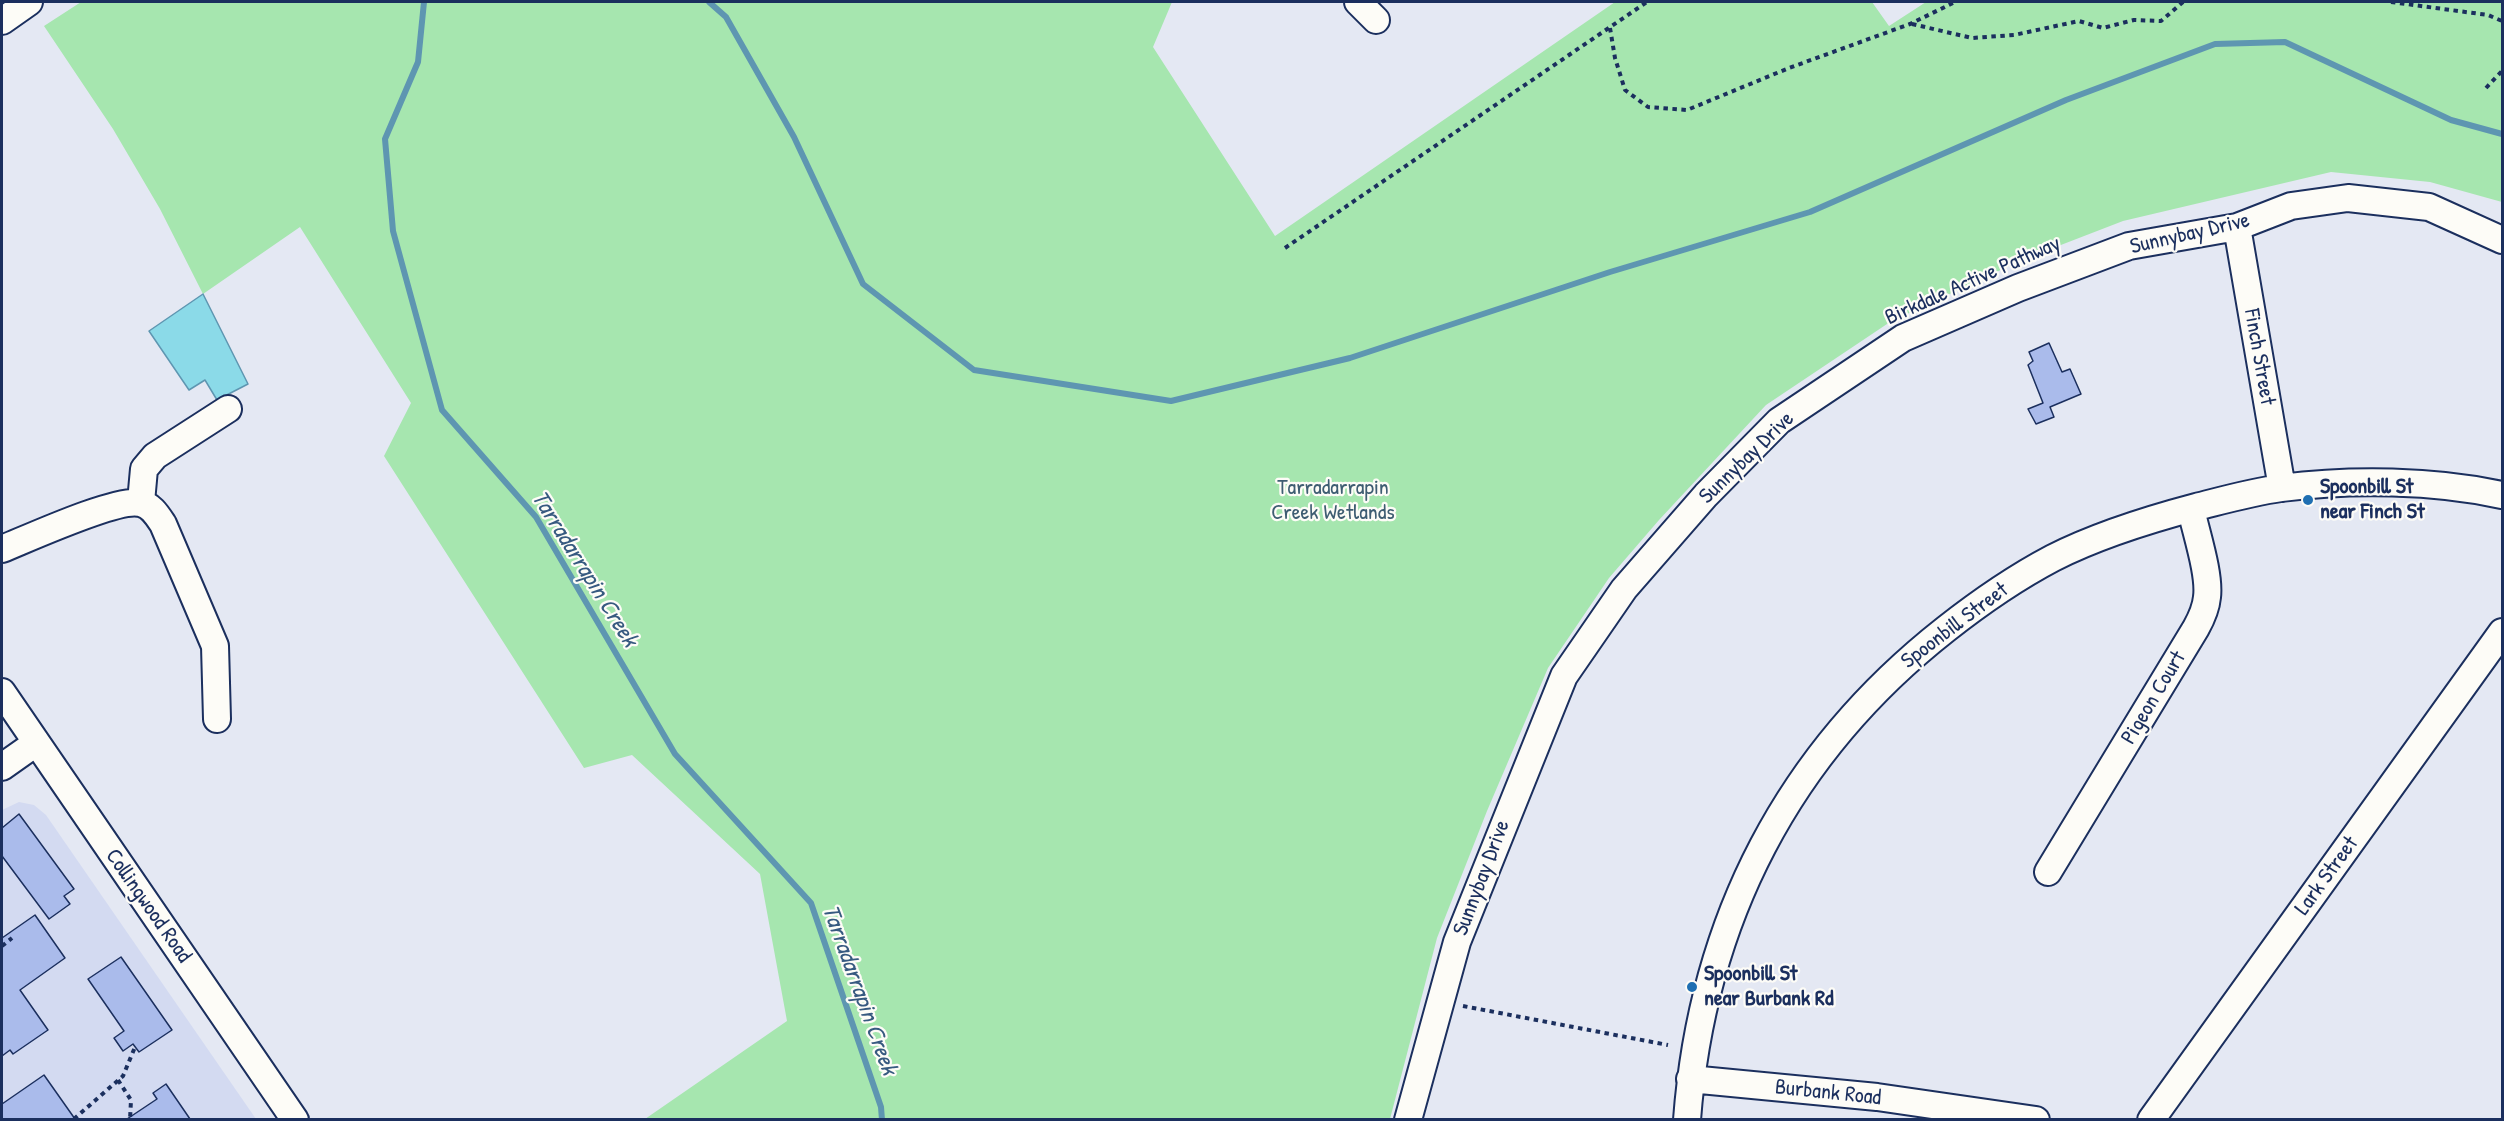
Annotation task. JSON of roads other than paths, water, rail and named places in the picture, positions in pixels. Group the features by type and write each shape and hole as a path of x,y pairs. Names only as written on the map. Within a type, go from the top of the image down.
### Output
{"street":[{"path":"2,21 29,2"},
{"path":"1358,2 1376,20"},
{"name":"Sunnybay Drive","path":"1408,1119 1457,942 1564,676 1624,589 1706,495 1779,422 1903,338 2008,293 2129,246 2237,227 2291,206 2348,198 2429,207 2502,240"},
{"name":"Finch Street","path":"2237,227 2282,488"},
{"path":"141,502 144,469 155,456 228,409"},
{"name":"Spoonbill Street","path":"1687,1119 1690,1079 1707,987 1731,914 1752,863 1777,817 1815,762 1866,700 1896,671 1972,608 2033,570 2093,540 2156,517 2251,493 2282,488 2395,484 2444,486 2502,495"},
{"path":"2,549 82,516 128,503 141,502 154,510 163,524 214,646 217,719"},
{"name":"Pigeon Court","path":"2048,872 2204,613 2208,597 2206,579 2191,509"},
{"name":"Lark Street","path":"2151,1119 2502,632"},
{"name":"Collingwood Road","path":"2,692 295,1119"},
{"path":"2,767 36,743"},
{"name":"Burbank Road","path":"1690,1079 1877,1097 2037,1119"}],"water":[{"path":"203,294 248,384 217,400 205,380 189,390 149,331"}],"waterway":[{"name":"Tarradarrapin Creek","path":"424,2 418,62 385,139 393,231 442,410 536,517 675,754 811,903 881,1107 882,1120"},
{"path":"709,2 726,17 794,137 863,284 974,370 1171,401 1350,358 1610,272 1810,212 2066,100 2215,44 2285,42 2451,120 2502,134"}],"place":[{"name":"Spoonbill St near Finch St","path":"2308,500"},
{"name":"Spoonbill St near Burbank Rd","path":"1692,987"}],"park label":[{"name":"Tarradarrapin Creek Wetlands","path":"1333,500"}]}
